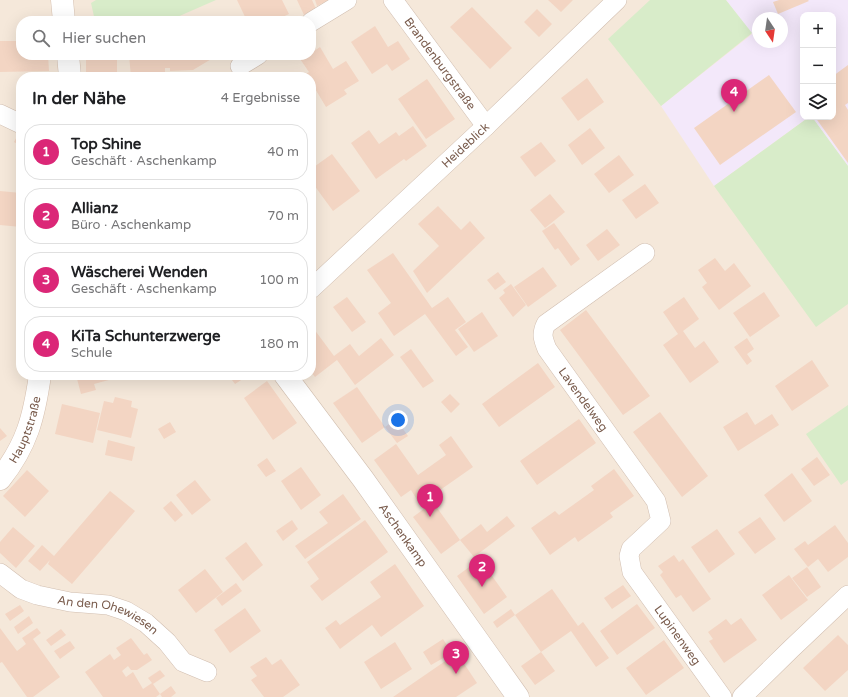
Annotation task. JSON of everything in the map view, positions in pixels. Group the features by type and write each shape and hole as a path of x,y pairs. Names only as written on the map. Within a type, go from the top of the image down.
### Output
{"street":[{"path":"62,0 64,16"},
{"path":"316,19 347,0"},
{"name":"Brandenburgstraße","path":"393,0 486,126"},
{"name":"Heideblick","path":"316,284 486,126 617,0"},
{"path":"68,60 70,72"},
{"path":"240,66 250,60"},
{"path":"0,114 16,122"},
{"name":"Lavendelweg","path":"632,572 629,556 631,549 661,521 656,501 547,349 543,340 542,332 546,324 555,317 645,252"},
{"name":"Hauptstraße","path":"0,479 17,455 25,440 34,412 39,380"},
{"name":"Aschenkamp","path":"288,380 363,479 518,697"},
{"name":"Lupinenweg","path":"632,572 722,697"},
{"name":"An den Ohewiesen","path":"0,573 21,589 37,595 70,602 108,605 126,611 146,623 167,642 183,662 207,672"},
{"path":"742,697 848,595"}],"shaded area":[{"path":"0,0 726,0 752,34 752,48 762,48 800,112 800,120 814,120 848,166 848,697 0,697"},
{"path":"726,0 848,0 848,166 814,120 836,120 836,12 800,12 800,120 805,120 714,186 661,106 752,34"}],"green space":[{"path":"96,0 216,0 179,16 94,16 91,3"},
{"path":"650,0 726,0 752,33 661,106 608,39"},
{"path":"805,120 814,120 848,166 848,304 816,327 714,186"},
{"path":"848,405 848,480 841,485 806,434"}],"building":[{"path":"237,0 282,0 289,14 285,16 245,16"},
{"path":"297,0 312,0 316,9 304,15"},
{"path":"315,0 329,0 317,6"},
{"path":"548,0 573,0 561,12"},
{"path":"779,0 809,1 783,12 777,12 773,2"},
{"path":"472,7 512,48 490,69 450,27"},
{"path":"537,9 552,24 539,37 524,22"},
{"path":"375,26 388,47 398,41 410,59 392,71 387,64 372,74 351,42"},
{"path":"0,41 16,41 16,60 48,60 49,71 0,72"},
{"path":"320,47 333,69 346,61 359,81 344,90 347,94 326,107 316,90 316,72 309,72 301,60 316,60 316,50"},
{"path":"86,60 117,60 117,72 86,72"},
{"path":"129,60 210,60 193,70 170,71 170,68 165,68 165,72 131,72"},
{"path":"848,65 848,103 845,105 848,110 848,163 817,120 836,120 836,74"},
{"path":"769,75 796,112 720,165 694,128"},
{"path":"587,78 604,102 578,121 561,98"},
{"path":"427,79 455,119 426,139 398,99"},
{"path":"413,126 427,146 406,161 404,159 376,179 351,143 369,130 379,144 396,132 399,136"},
{"path":"590,128 605,148 582,165 568,145"},
{"path":"541,142 556,161 535,177 520,157"},
{"path":"332,154 360,191 333,211 316,188 316,165"},
{"path":"619,155 634,175 609,193 594,174"},
{"path":"645,184 659,203 636,219 622,200"},
{"path":"0,191 16,193 16,227 0,225"},
{"path":"550,194 565,212 545,228 530,210"},
{"path":"438,206 461,230 470,221 485,238 427,293 413,271 439,246 418,224"},
{"path":"554,223 580,259 571,266 558,248 555,250 542,231"},
{"path":"607,229 620,245 598,261 586,245"},
{"path":"393,253 432,308 448,297 466,322 455,330 468,347 456,356 425,314 394,336 378,313 391,303 367,270"},
{"path":"715,258 725,271 734,263 751,286 719,310 702,287 707,283 698,270"},
{"path":"543,267 557,286 528,307 514,287"},
{"path":"498,272 506,282 495,290 487,280"},
{"path":"511,284 526,305 513,317 499,298 505,293 503,290"},
{"path":"764,292 780,316 750,337 733,313"},
{"path":"347,297 366,322 352,332 333,307"},
{"path":"684,297 699,319 683,331 695,348 704,341 719,362 690,383 663,345 678,334 663,312"},
{"path":"586,310 650,396 623,415 560,330"},
{"path":"482,312 498,336 474,352 458,329"},
{"path":"316,332 334,356 350,344 359,356 381,338 394,355 355,385 337,360 316,376"},
{"path":"747,338 754,349 747,354 752,361 747,365 734,347"},
{"path":"411,349 434,381 423,388 400,357"},
{"path":"812,360 829,386 792,411 775,386"},
{"path":"538,363 555,387 499,427 482,404"},
{"path":"77,380 109,380 94,384 96,390 81,394"},
{"path":"232,380 241,380 235,384"},
{"path":"267,381 297,423 273,440 244,398"},
{"path":"357,387 385,427 362,443 333,403"},
{"path":"450,394 460,404 451,413 441,402"},
{"path":"115,397 132,401 131,407 138,409 131,438 97,430 104,401 113,403"},
{"path":"62,404 100,413 93,443 55,434"},
{"path":"660,412 708,476 682,497 633,432"},
{"path":"747,412 755,425 772,414 779,425 738,451 723,427"},
{"path":"396,419 408,436 397,443 385,427"},
{"path":"579,419 596,443 537,485 520,461"},
{"path":"170,422 176,432 164,439 158,429"},
{"path":"0,428 7,436 0,441"},
{"path":"451,436 473,467 419,503 411,490 401,497 374,460 396,444 418,475 446,455 439,445"},
{"path":"108,440 135,447 132,461 105,455"},
{"path":"817,457 830,475 814,486 801,469"},
{"path":"267,458 276,471 266,477 257,465"},
{"path":"301,467 321,495 301,510 281,481"},
{"path":"614,469 634,496 610,513 613,517 578,542 575,537 550,555 531,528 555,511 559,515 594,490 591,486"},
{"path":"27,470 49,491 25,517 3,496"},
{"path":"792,473 812,501 784,522 764,495"},
{"path":"195,480 211,500 192,515 176,495"},
{"path":"110,491 135,511 72,584 48,564 50,560 40,571 28,561 42,545 54,556"},
{"path":"343,494 361,519 305,559 295,546 328,523 319,512"},
{"path":"171,501 183,515 175,522 163,508"},
{"path":"433,502 460,540 441,554 413,517"},
{"path":"507,516 515,526 474,557 460,540 481,524 487,532"},
{"path":"760,517 776,539 755,554 738,532"},
{"path":"292,520 298,529 283,541 276,531"},
{"path":"365,520 388,552 322,601 310,586 319,579 307,562"},
{"path":"835,525 848,543 848,557 828,572 818,559 808,567 794,549 805,541 808,545"},
{"path":"13,527 35,546 16,568 0,553 0,542"},
{"path":"717,529 735,554 709,573 691,547"},
{"path":"246,542 263,565 243,581 225,558"},
{"path":"674,555 679,562 683,559 711,599 693,612 681,595 676,598 660,575 663,572 658,566"},
{"path":"480,559 507,597 484,614 457,576"},
{"path":"395,564 424,606 381,637 372,625 340,649 325,628 336,620 340,625 381,597 370,582"},
{"path":"807,567 821,587 807,597 792,578"},
{"path":"205,569 223,592 196,613 178,590"},
{"path":"789,575 808,600 781,620 762,595"},
{"path":"236,583 242,591 222,606 216,598"},
{"path":"623,585 631,596 612,609 604,598"},
{"path":"552,589 578,626 583,622 609,658 596,667 571,631 541,652 515,615"},
{"path":"637,604 655,628 617,655 600,631"},
{"path":"20,605 24,611 10,621 5,614"},
{"path":"245,608 261,631 230,653 214,630"},
{"path":"511,609 515,615 497,628 493,622"},
{"path":"29,616 33,623 18,634 14,627"},
{"path":"741,618 757,640 724,663 709,641 713,639 708,632 726,619 731,625"},
{"path":"0,628 17,651 26,644 22,638 37,628 41,633 33,639 60,677 33,697 27,697 2,662 0,663"},
{"path":"61,629 66,635 51,646 46,640"},
{"path":"838,635 848,645 848,670 825,691 803,668"},
{"path":"131,638 144,655 147,653 152,660 137,670 131,670 128,666 122,671 126,677 133,672 143,689 152,683 148,678 160,670 165,676 153,684 160,694 156,697 103,697 85,672 110,654 114,660 121,655 116,648"},
{"path":"443,639 452,653 431,665 423,652"},
{"path":"664,640 684,668 646,695 626,668"},
{"path":"70,641 75,648 60,659 54,651"},
{"path":"395,642 412,669 381,689 364,662"},
{"path":"541,652 555,671 535,685 521,666"},
{"path":"457,653 477,683 456,697 393,697"},
{"path":"266,657 272,665 281,659 300,685 283,697 264,697 251,680 257,676 250,667"},
{"path":"171,686 176,693 171,697 162,697 160,694"}],"place":[{"name":"KiTa Schunterzwerge","path":"734,112"},
{"name":"Top Shine","path":"430,517"},
{"name":"Allianz","path":"482,587"},
{"name":"Wäscherei Wenden","path":"456,674"}]}
